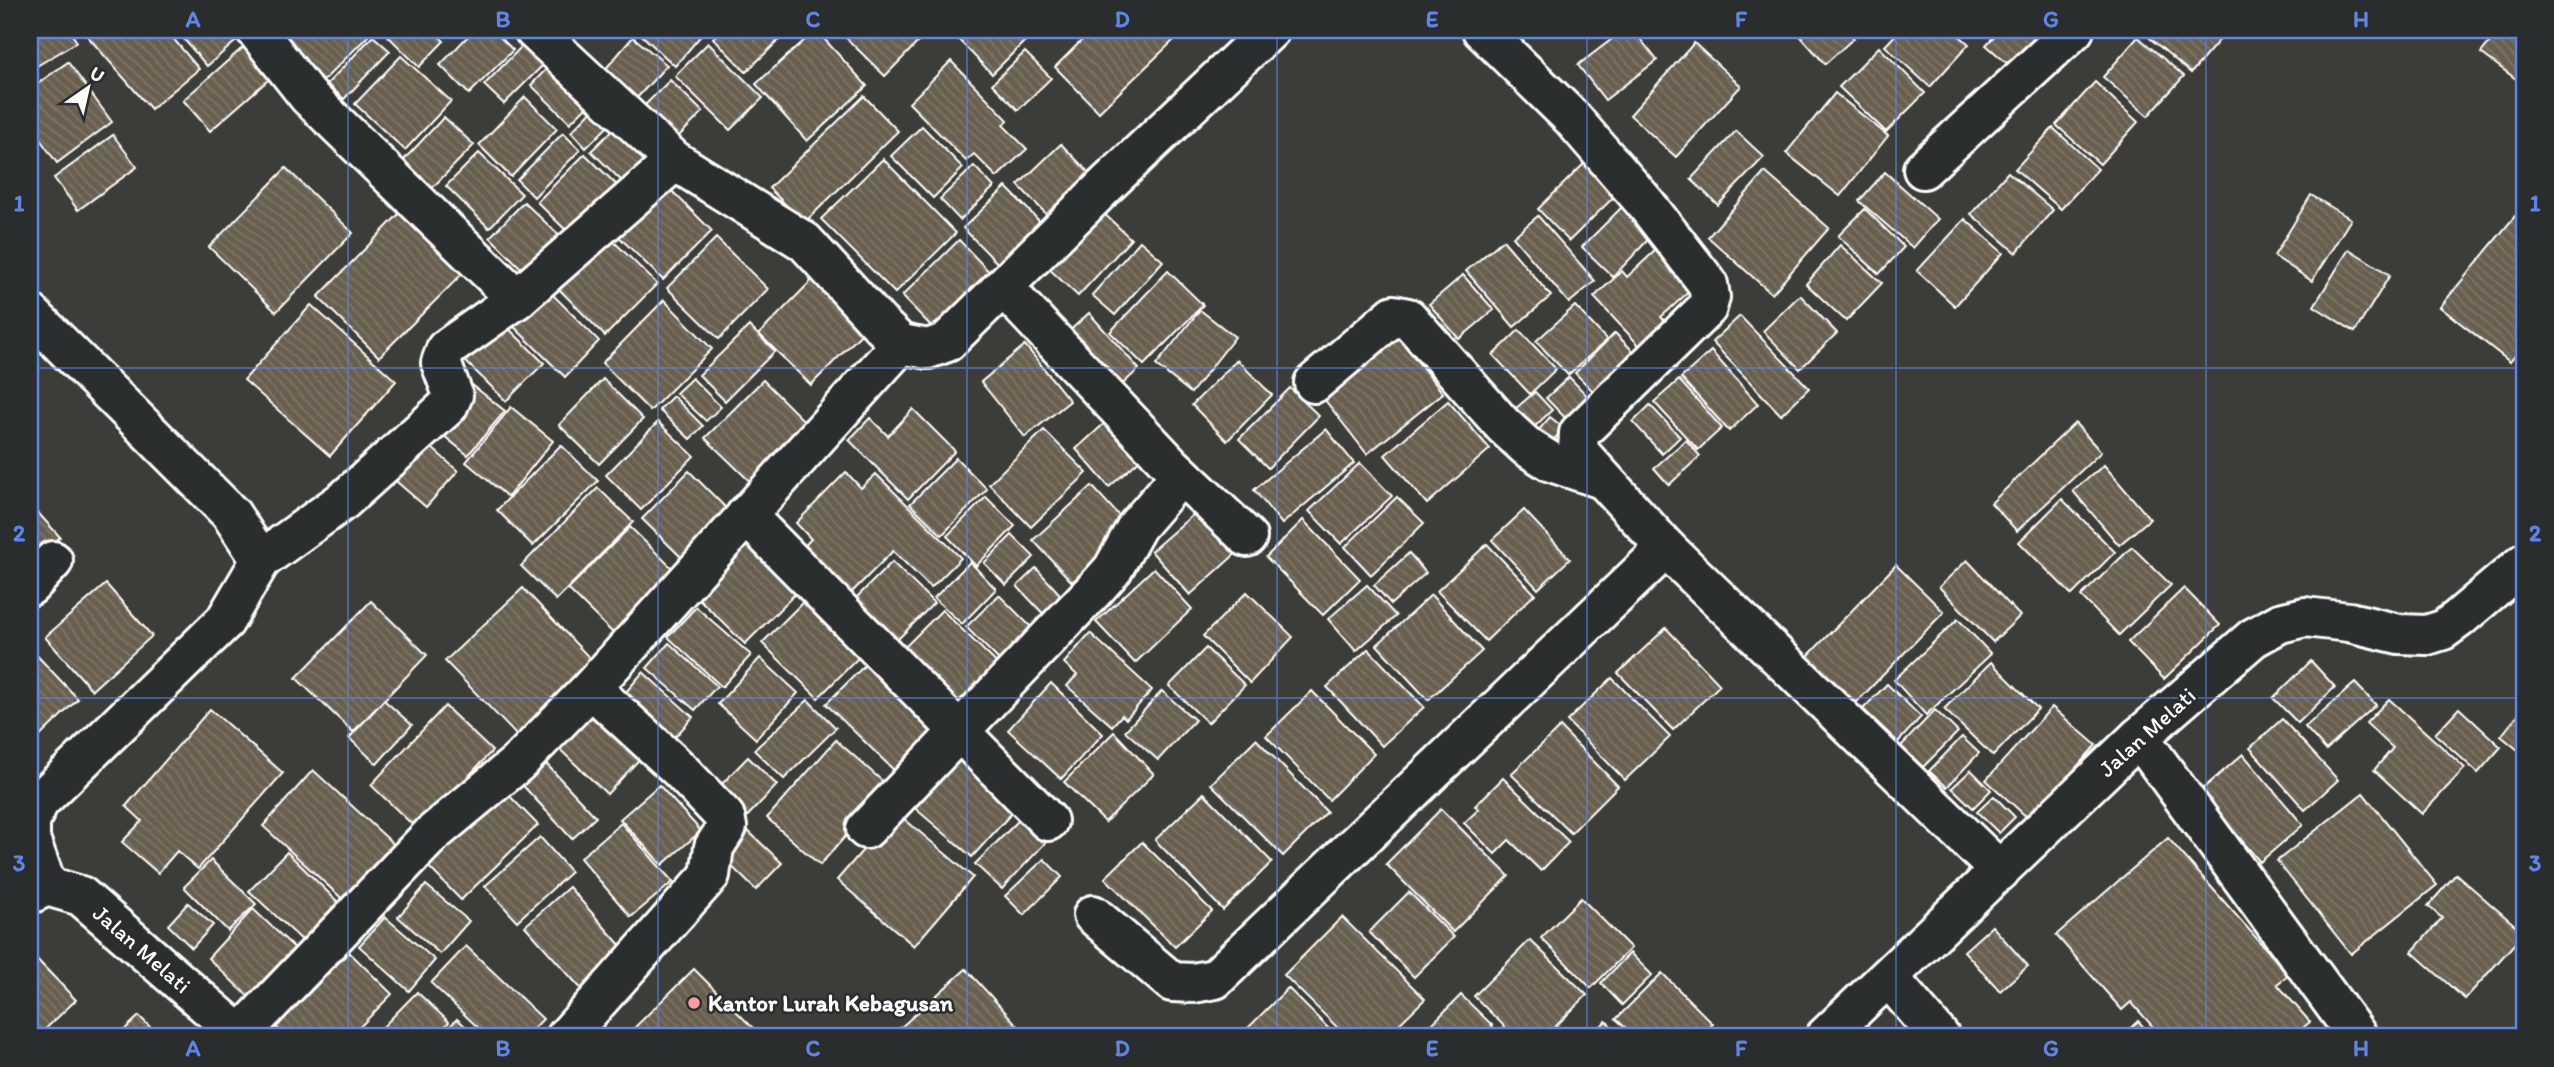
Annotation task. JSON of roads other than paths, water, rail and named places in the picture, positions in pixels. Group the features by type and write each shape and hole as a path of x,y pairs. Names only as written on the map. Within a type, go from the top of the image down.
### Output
{"street":[{"path":"256,30 308,96 517,299"},
{"path":"534,30 675,161 804,242 901,344 928,349 947,342 1105,186 1270,30"},
{"path":"1482,30 1571,117 1646,204 1708,284 1710,297 1707,308 1579,433 1578,451 1666,548 2000,871"},
{"path":"1923,169 2074,30"},
{"path":"38,890 30,822 39,802 225,621 261,560 344,500 448,407 453,395 441,363 446,349 517,299 675,161"},
{"path":"1004,288 1181,475 1247,537"},
{"path":"30,313 231,513 261,560"},
{"path":"1314,383 1394,315 1401,315 1408,318 1503,425 1527,447 1551,461 1604,480"},
{"path":"242,1036 432,834 519,762 591,688 901,344"},
{"path":"866,829 1097,587 1113,569 1137,526 1181,475"},
{"path":"746,515 1048,821"},
{"path":"1093,915 1172,982 1194,984 1214,979 1666,548"},
{"name":"Jalan Melati","path":"1825,1037 2139,737 2253,638 2280,623 2305,617 2325,618 2399,634 2427,635 2443,630 2524,563"},
{"path":"566,1037 710,875 713,846 727,827 725,817 679,769 591,688"},
{"path":"2139,737 2358,1037"},
{"name":"Jalan Melati","path":"38,890 81,896 242,1036"},
{"path":"1889,978 1940,1037"}],"place":[{"name":"Kantor Lurah Kebagusan","path":"694,1003"}]}
